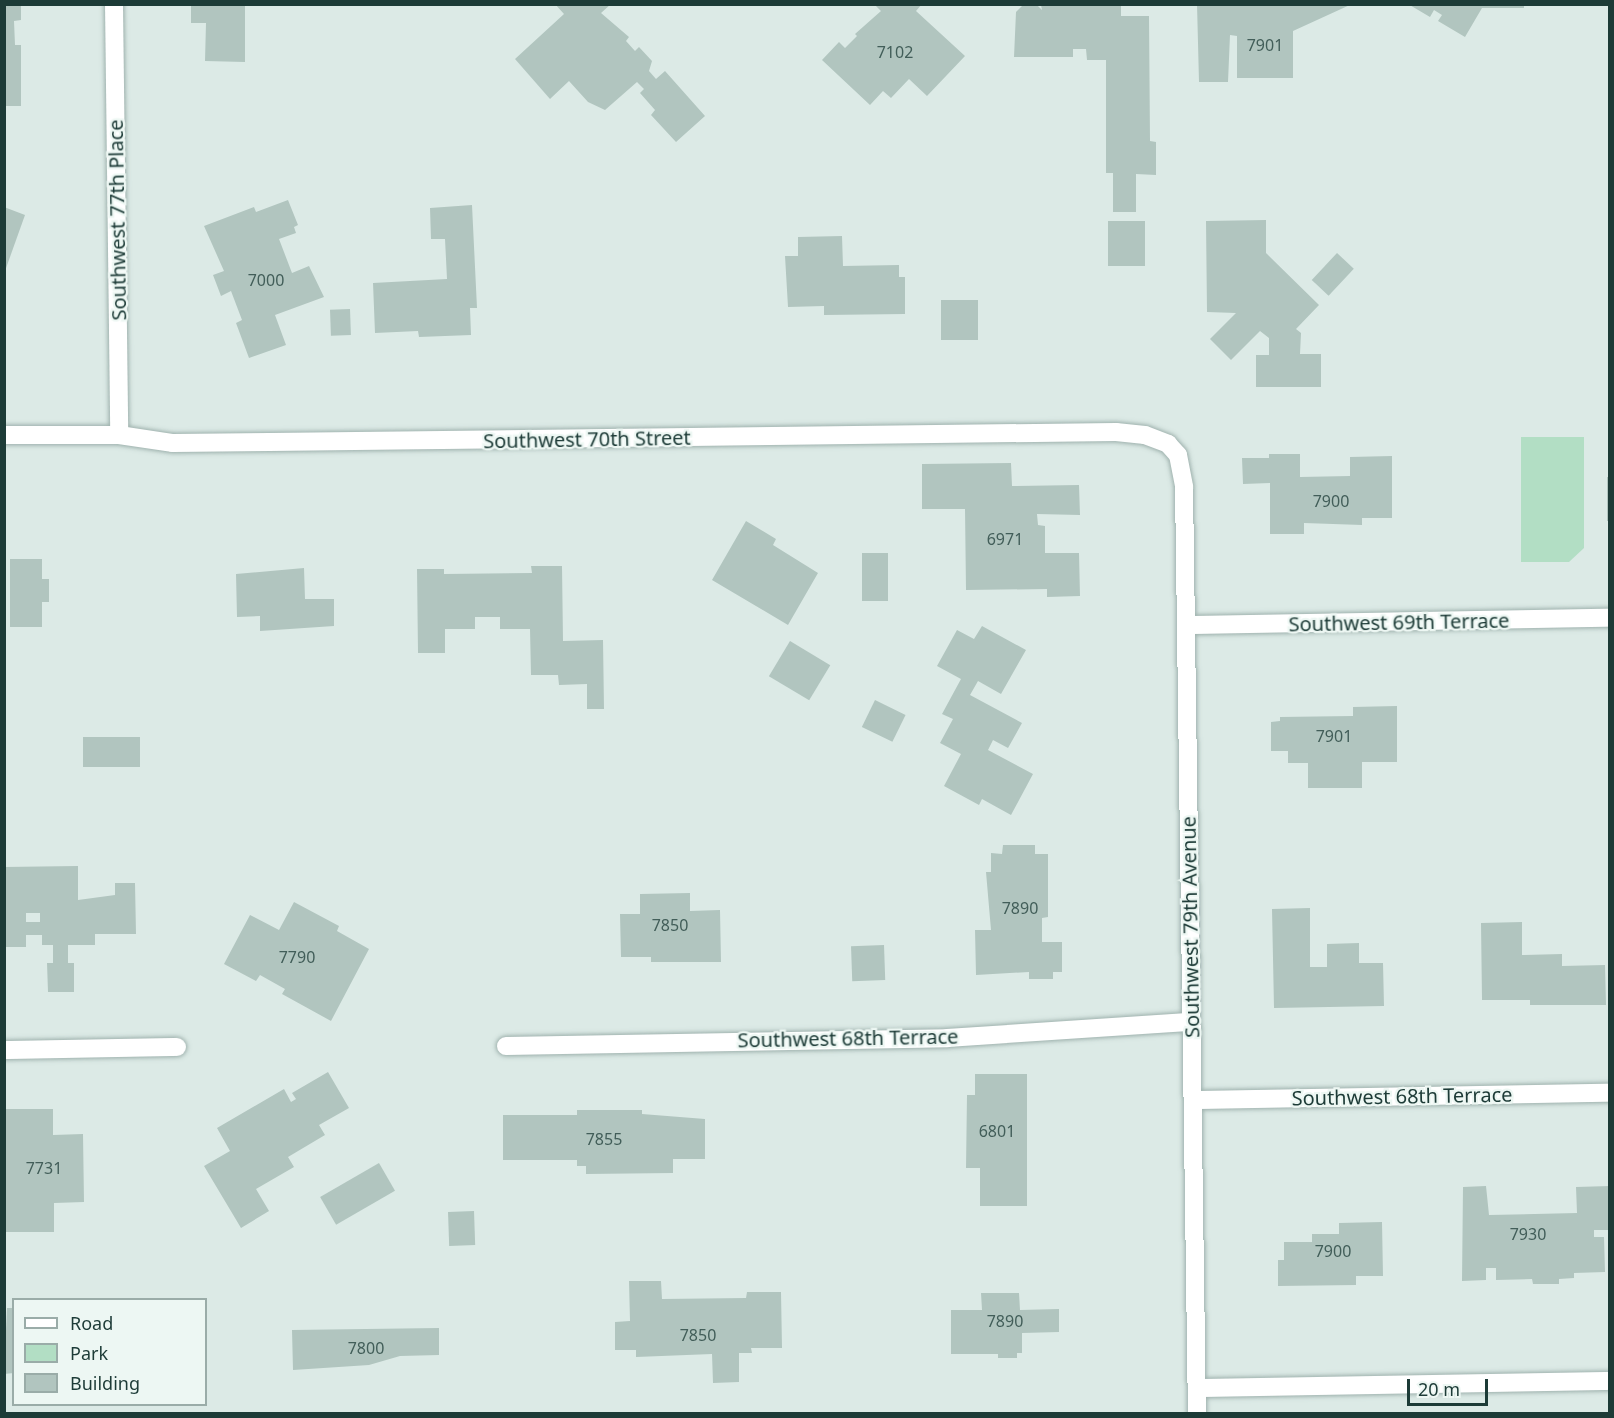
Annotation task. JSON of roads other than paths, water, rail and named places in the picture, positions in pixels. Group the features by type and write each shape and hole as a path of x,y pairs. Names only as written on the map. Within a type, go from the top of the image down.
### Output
{"street":[{"name":"Southwest 77th Place","path":"114,4 119,435"},
{"name":"Southwest 70th Street","path":"4,435 119,435 173,443 1116,432 1145,435 1168,444"},
{"name":"Southwest 79th Avenue","path":"1168,444 1182,467 1188,625 1197,1413"},
{"name":"Southwest 69th Terrace","path":"1188,625 1610,618"},
{"name":"Southwest 68th Terrace","path":"506,1046 947,1038 1191,1022"},
{"path":"4,1050 177,1047"},
{"name":"Southwest 68th Terrace","path":"1194,1100 1610,1093"},
{"path":"1197,1388 1610,1381"}]}
